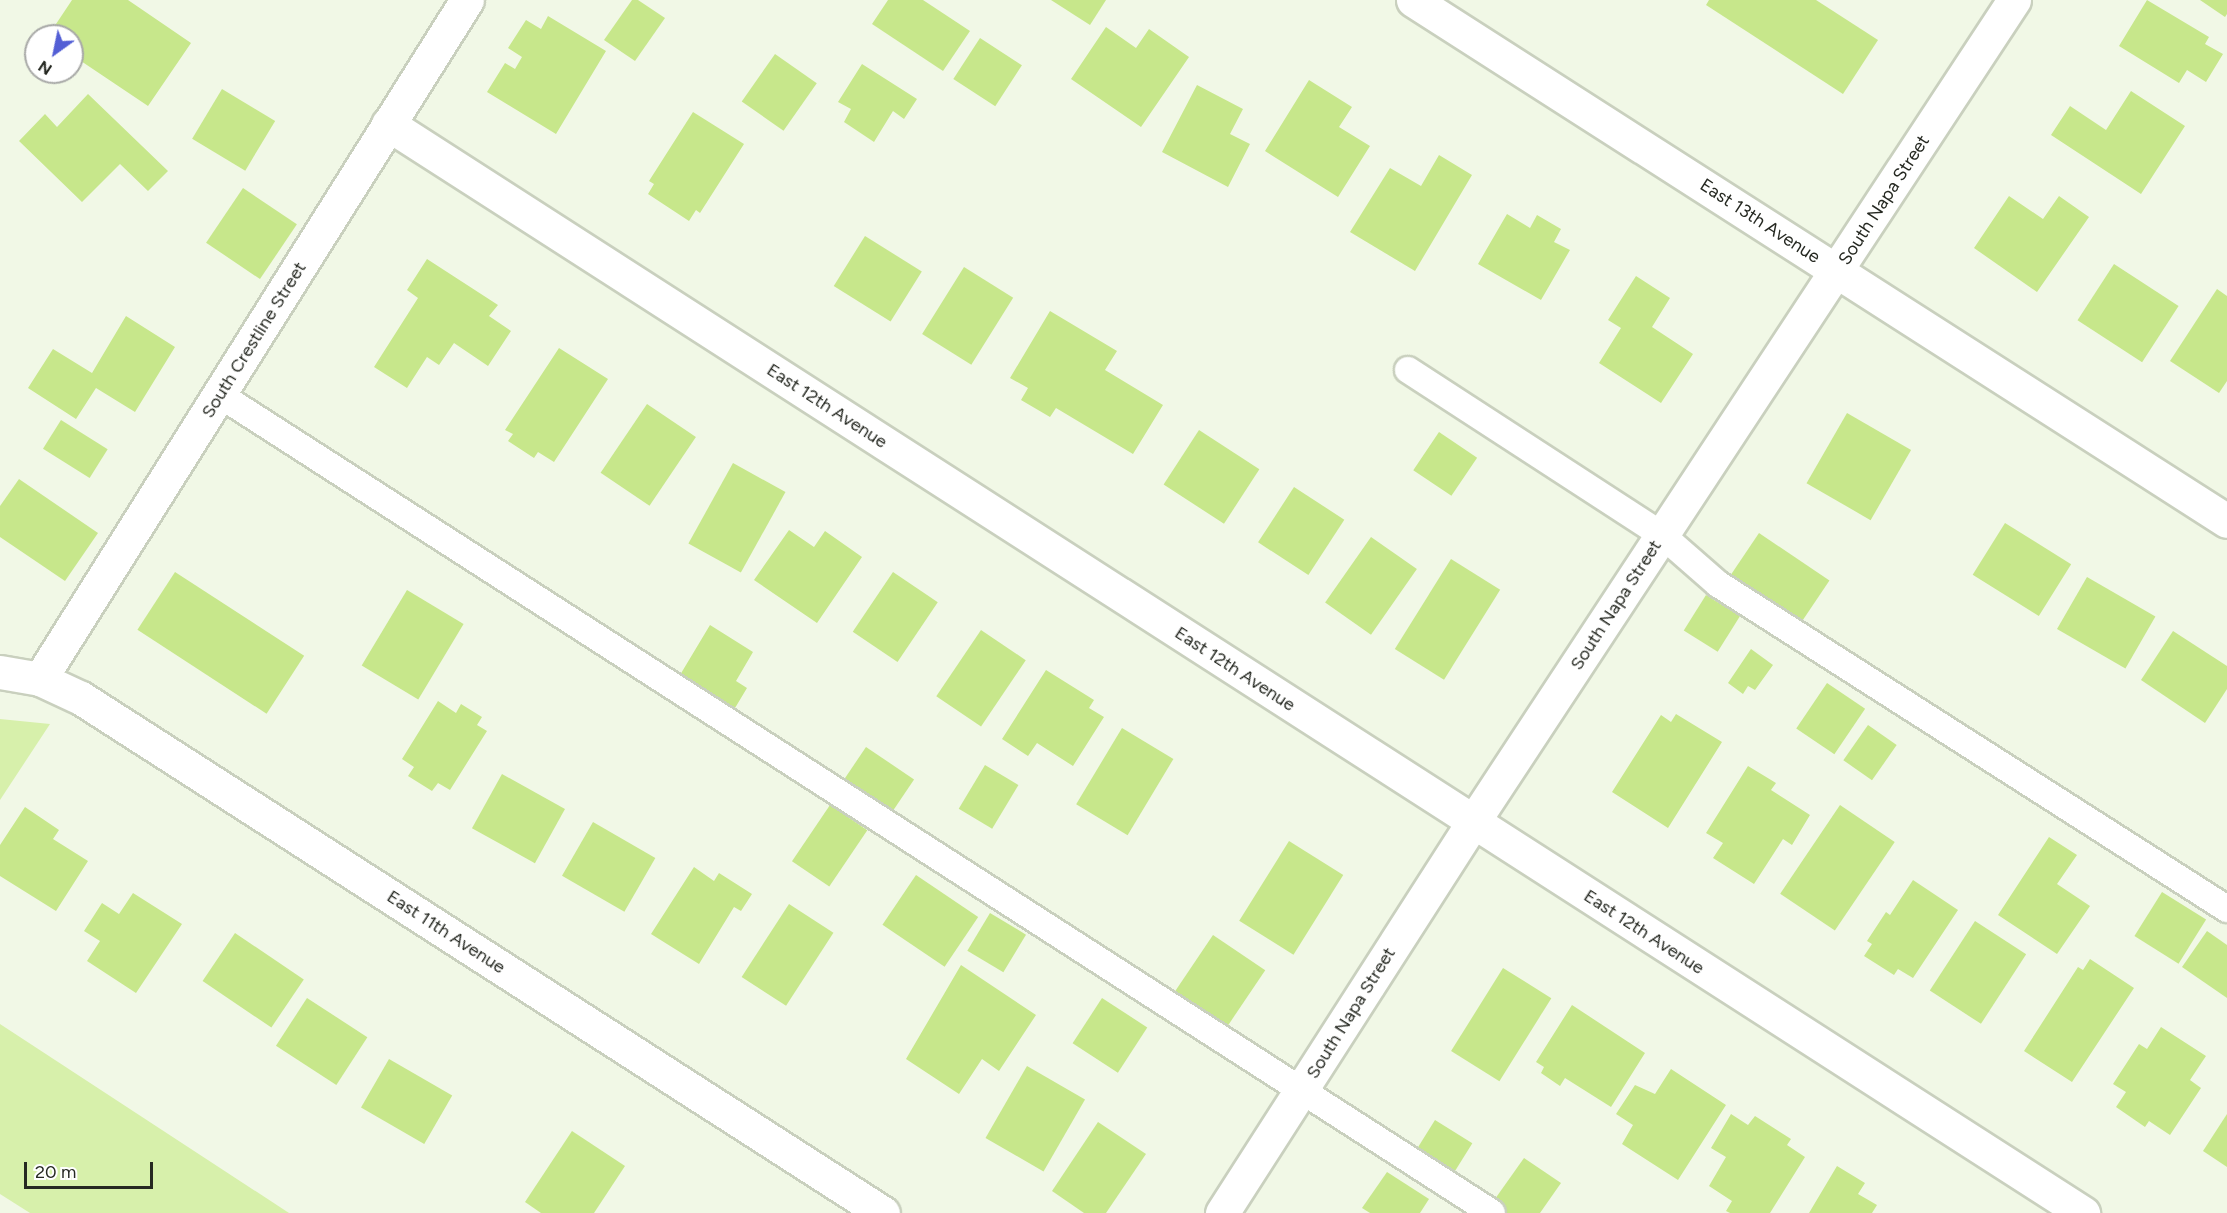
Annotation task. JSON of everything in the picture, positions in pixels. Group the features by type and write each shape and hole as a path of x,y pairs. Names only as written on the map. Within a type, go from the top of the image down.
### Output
{"street":[{"name":"South Crestline Street","path":"40,679 467,0"},
{"name":"East 13th Avenue","path":"1413,0 2227,521"},
{"name":"South Napa Street","path":"1222,1213 1473,822 2014,0"},
{"name":"East 12th Avenue","path":"388,124 2083,1213"},
{"name":"East 11th Avenue","path":"0,672 40,679 81,698 883,1213"}],"lane":[{"path":"1407,370 1662,535 1718,584 2227,909"},
{"path":"220,395 1492,1213"}],"green space":[{"path":"0,719 50,724 0,800"},
{"path":"0,1024 289,1213 30,1213 0,1194"}],"building":[{"path":"72,0 128,0 191,43 148,106 84,63 84,24 56,24"},
{"path":"632,0 638,0 665,18 635,61 604,40"},
{"path":"888,0 923,0 970,31 943,71 872,24"},
{"path":"1051,0 1106,0 1090,25"},
{"path":"1709,0 1816,0 1878,40 1843,94 1706,5"},
{"path":"2147,0 2209,37 2205,44 2223,54 2206,82 2187,70 2179,83 2119,46"},
{"path":"2200,0 2227,0 2227,14 2225,17"},
{"path":"548,16 606,51 556,134 487,92 505,63 515,69 522,57 508,48 526,20 541,29"},
{"path":"1106,27 1136,48 1149,29 1189,57 1141,127 1071,79"},
{"path":"980,38 1022,65 995,106 953,79"},
{"path":"775,54 817,83 784,131 742,102"},
{"path":"862,64 917,99 904,119 893,111 874,142 844,122 851,109 838,102"},
{"path":"1309,80 1352,107 1339,127 1370,146 1338,197 1265,151"},
{"path":"1197,85 1243,109 1230,134 1250,144 1228,187 1162,152"},
{"path":"222,89 275,121 245,171 192,139"},
{"path":"2131,91 2185,126 2141,194 2051,135 2070,106 2106,130"},
{"path":"88,94 168,171 148,191 120,164 82,202 19,141 45,114 57,127"},
{"path":"693,112 744,144 700,213 696,210 689,221 648,194 654,184 649,181"},
{"path":"1439,155 1472,175 1415,271 1350,232 1390,168 1421,186"},
{"path":"243,188 297,224 260,279 206,243"},
{"path":"2009,196 2043,219 2059,196 2089,217 2037,292 1974,248"},
{"path":"1507,214 1530,228 1537,215 1561,229 1554,242 1570,250 1541,300 1478,264"},
{"path":"865,236 922,272 891,322 834,286"},
{"path":"427,259 498,305 489,316 511,331 488,366 454,343 439,365 427,357 407,388 374,367 418,298 407,290"},
{"path":"2114,264 2179,306 2142,362 2078,320"},
{"path":"964,267 1013,298 971,365 922,334"},
{"path":"1636,276 1670,298 1652,327 1693,354 1661,403 1599,363 1621,328 1608,320"},
{"path":"2217,289 2227,296 2227,381 2219,393 2170,361"},
{"path":"1050,311 1117,351 1105,370 1163,405 1133,454 1056,408 1050,417 1021,400 1028,388 1010,378"},
{"path":"126,316 175,347 135,412 96,388 76,419 28,388 53,349 92,373"},
{"path":"559,348 608,379 554,462 538,452 534,458 508,441 513,434 505,430"},
{"path":"647,404 696,437 650,506 601,473"},
{"path":"1847,413 1911,450 1871,520 1806,483"},
{"path":"61,420 108,449 90,478 43,449"},
{"path":"1199,430 1259,469 1224,524 1164,485"},
{"path":"1439,432 1477,458 1451,496 1413,470"},
{"path":"733,463 785,492 741,573 688,543"},
{"path":"19,479 98,533 65,581 0,537 0,506"},
{"path":"1294,487 1344,520 1308,575 1258,542"},
{"path":"2005,523 2071,564 2039,616 1973,575"},
{"path":"789,530 814,547 825,531 862,557 817,623 754,580"},
{"path":"1759,533 1829,581 1796,629 1726,582"},
{"path":"1371,537 1417,569 1371,635 1325,603"},
{"path":"1451,559 1500,590 1444,680 1395,649"},
{"path":"175,572 304,656 267,714 137,630"},
{"path":"893,572 938,602 898,662 853,632"},
{"path":"2087,577 2155,616 2125,668 2057,629"},
{"path":"407,590 464,624 418,699 362,665"},
{"path":"1706,595 1740,616 1718,652 1684,631"},
{"path":"710,625 753,652 736,681 747,688 735,708 680,675"},
{"path":"981,630 1026,660 981,727 936,696"},
{"path":"2173,631 2227,666 2227,689 2205,723 2141,680"},
{"path":"1751,649 1773,665 1755,690 1748,686 1743,694 1728,683"},
{"path":"1046,670 1094,700 1089,708 1104,717 1073,766 1037,743 1028,756 1002,739"},
{"path":"1827,683 1865,709 1834,754 1796,729"},
{"path":"438,701 456,713 461,704 482,717 477,725 487,731 450,790 438,783 432,791 408,776 414,767 402,759"},
{"path":"1676,714 1722,742 1668,828 1612,792 1661,715 1671,722"},
{"path":"1868,725 1897,745 1872,780 1843,760"},
{"path":"1122,728 1173,759 1128,835 1076,804"},
{"path":"866,747 914,779 889,817 841,784"},
{"path":"985,765 1018,785 992,829 959,809"},
{"path":"1748,766 1776,783 1771,790 1810,815 1792,845 1783,839 1754,884 1713,858 1723,843 1706,833"},
{"path":"502,774 565,809 535,863 472,828"},
{"path":"830,805 867,830 829,887 792,861"},
{"path":"1840,805 1895,842 1835,931 1780,894"},
{"path":"25,807 59,830 53,839 88,861 56,911 0,876 0,845"},
{"path":"593,822 655,858 624,912 562,876"},
{"path":"2049,837 2077,855 2057,884 2090,906 2057,954 1998,915"},
{"path":"1289,841 1343,875 1293,955 1239,921"},
{"path":"694,867 714,881 719,873 752,894 741,911 734,907 699,964 651,934"},
{"path":"916,875 978,917 945,967 882,925"},
{"path":"1913,880 1958,910 1913,978 1898,969 1894,975 1864,956 1872,944 1867,941 1886,912 1890,915"},
{"path":"2162,892 2206,920 2179,964 2134,936"},
{"path":"133,893 182,924 136,993 87,961 100,941 84,931 102,903 119,914"},
{"path":"789,904 833,933 786,1006 742,977"},
{"path":"990,913 1026,935 1003,972 967,951"},
{"path":"1975,921 2026,954 1981,1024 1930,991"},
{"path":"2207,931 2227,945 2227,998 2182,967"},
{"path":"235,933 304,979 271,1027 203,981"},
{"path":"1213,935 1265,970 1227,1027 1174,992"},
{"path":"2090,959 2134,988 2072,1082 2024,1051 2078,967 2083,970"},
{"path":"961,965 1036,1015 999,1071 982,1059 959,1094 906,1059"},
{"path":"1503,968 1551,998 1499,1081 1451,1051"},
{"path":"307,998 367,1037 336,1085 276,1046"},
{"path":"1102,998 1147,1027 1118,1073 1073,1043"},
{"path":"1572,1005 1645,1053 1611,1107 1565,1078 1560,1086 1541,1073 1544,1067 1536,1062"},
{"path":"2161,1027 2206,1056 2190,1080 2201,1088 2170,1135 2149,1121 2145,1127 2116,1107 2126,1092 2113,1084 2139,1044 2147,1049"},
{"path":"389,1059 452,1096 424,1144 361,1107"},
{"path":"1027,1066 1085,1100 1044,1171 986,1138"},
{"path":"1671,1069 1726,1105 1678,1180 1622,1144 1633,1125 1616,1114 1635,1085 1655,1094"},
{"path":"1731,1114 1748,1125 1755,1116 1791,1139 1787,1145 1805,1157 1770,1213 1730,1213 1726,1211 1732,1201 1709,1186 1726,1157 1711,1148"},
{"path":"2227,1114 2227,1167 2203,1151"},
{"path":"1435,1120 1472,1143 1448,1181 1411,1158"},
{"path":"1098,1122 1146,1154 1106,1213 1084,1213 1052,1191"},
{"path":"572,1131 625,1166 594,1213 541,1213 525,1202"},
{"path":"1524,1158 1561,1183 1540,1213 1500,1213 1490,1206"},
{"path":"1837,1166 1865,1183 1858,1194 1877,1205 1872,1213 1809,1213"},
{"path":"1387,1172 1429,1199 1420,1213 1370,1213 1362,1208"}]}
